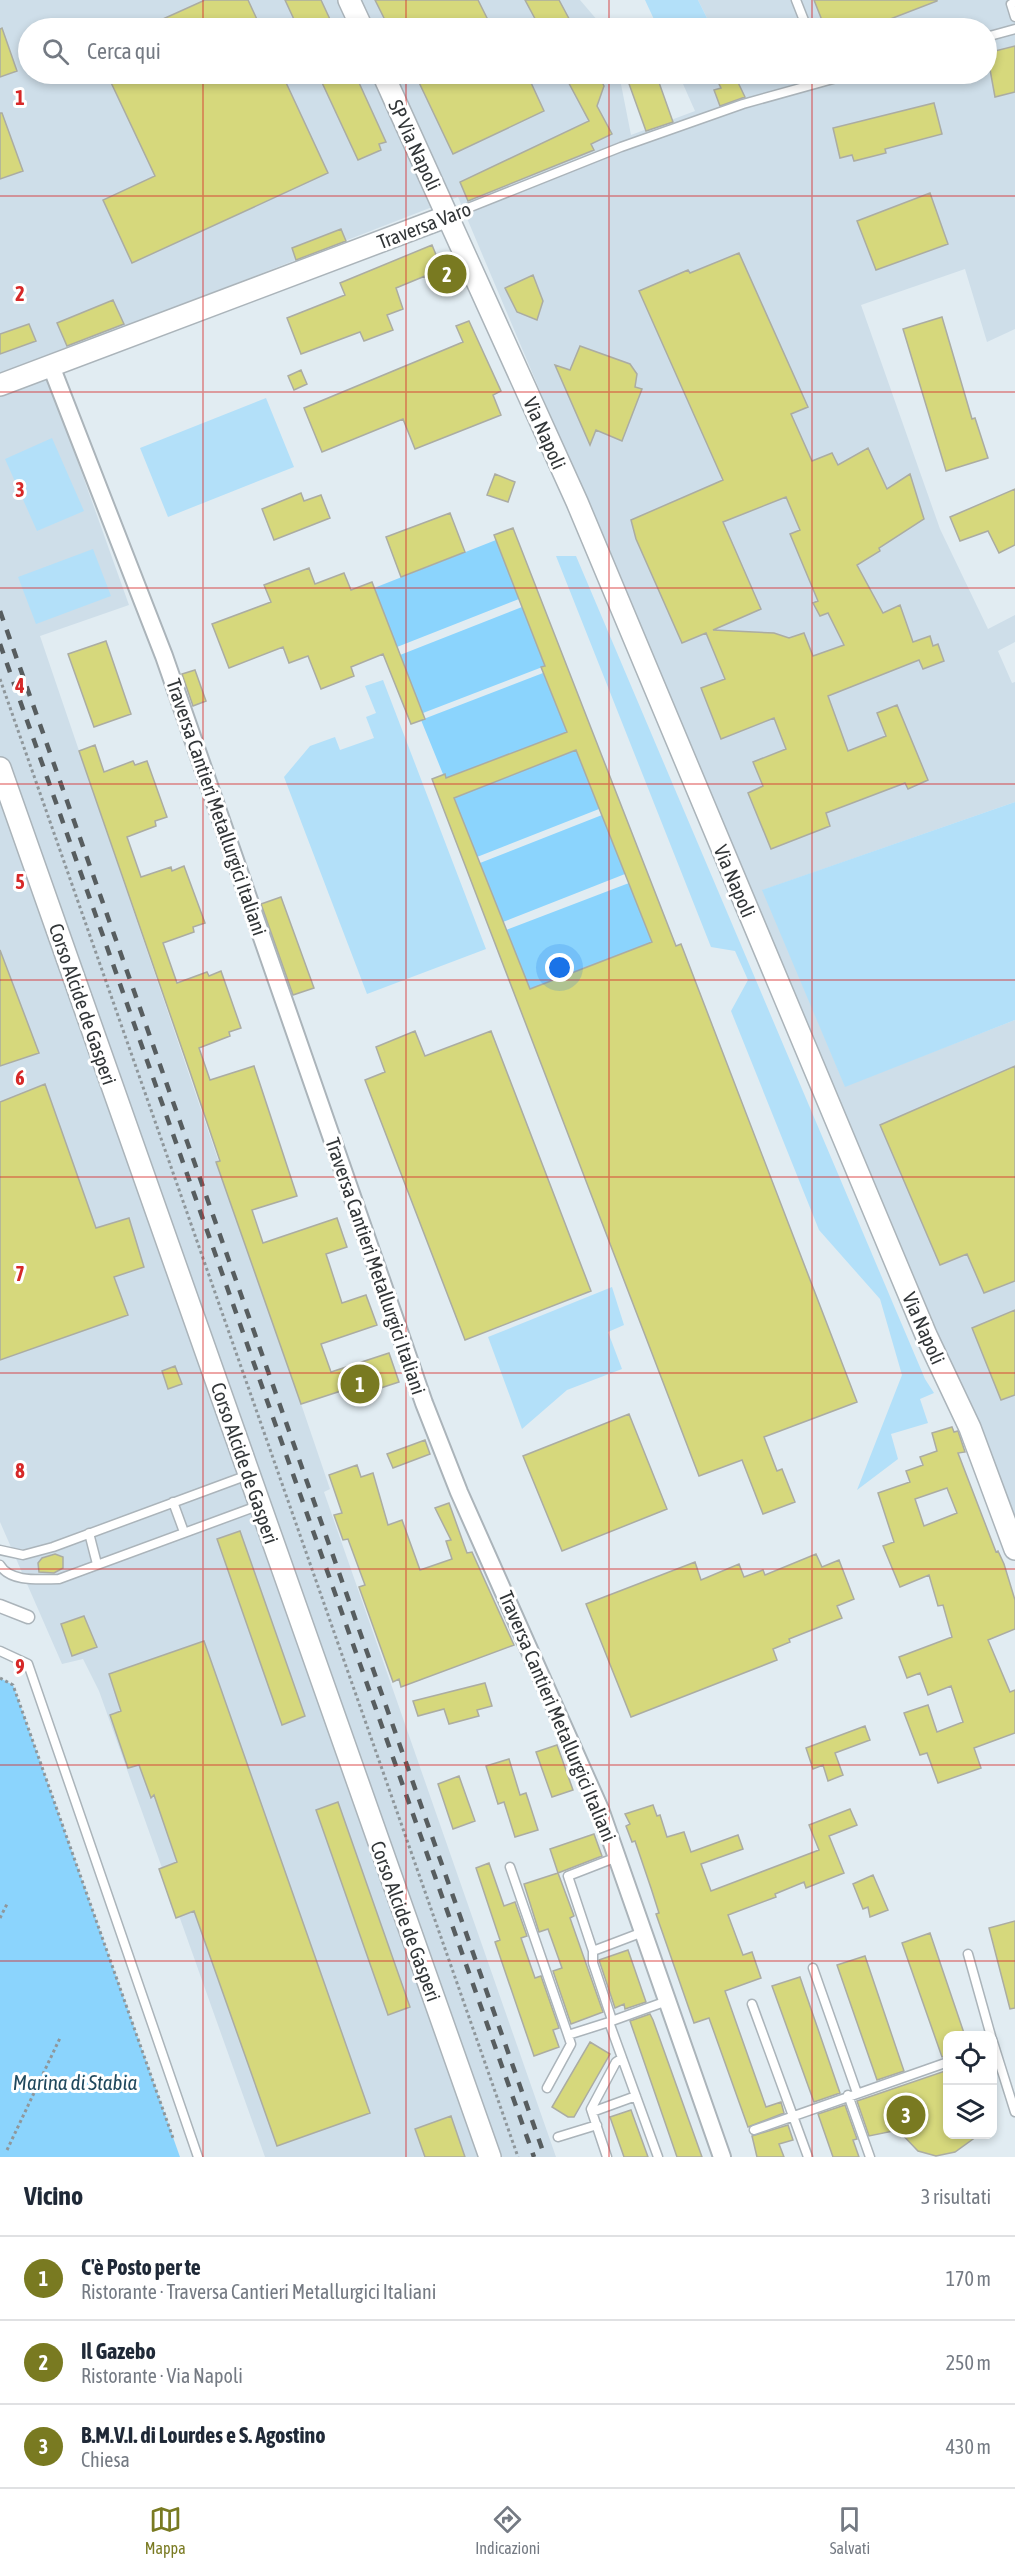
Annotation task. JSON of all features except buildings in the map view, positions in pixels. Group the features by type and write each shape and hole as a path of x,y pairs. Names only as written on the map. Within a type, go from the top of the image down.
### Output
{"street":[{"path":"349,0 357,18"},
{"name":"SP Via Napoli","path":"388,84 448,216"},
{"name":"Traversa Varo","path":"0,385 448,216"},
{"name":"Via Napoli","path":"448,216 577,502 926,1335 970,1428 1015,1549"},
{"name":"Traversa Cantieri Metallurgici Italiani","path":"51,366 164,656 424,1403 459,1492 600,1809 722,2157"},
{"name":"Corso Alcide de Gasperi","path":"0,768 490,2157"},
{"path":"0,1606 28,1617"}],"lane":[{"path":"796,0 803,18"},
{"path":"1015,2 1011,4 1015,17"},
{"path":"997,34 1015,29"},
{"name":"Traversa Varo","path":"448,216 621,147 804,84"},
{"path":"0,1550 23,1555 249,1474"},
{"path":"172,1502 184,1532"},
{"path":"0,1565 2,1569 27,1580 59,1579 260,1506"},
{"path":"89,1533 97,1564"},
{"path":"0,1651 28,1664 198,2157"},
{"path":"617,1857 568,1876 593,1951 593,1963 610,2021 658,2157"},
{"path":"510,1867 571,2044 547,2088"},
{"path":"593,1951 643,1932"},
{"path":"969,1954 990,2031"},
{"path":"813,1968 870,2157"},
{"path":"568,2035 667,2001"},
{"path":"752,2004 808,2157"},
{"path":"997,2055 1015,2112"},
{"path":"608,2157 591,2109 616,2062 622,2058"},
{"path":"754,2130 943,2064"},
{"path":"592,2112 636,2096"},
{"path":"558,2138 597,2125"}],"path":[{"path":"0,679 518,2157"},
{"path":"0,1678 14,1685 173,2138"},
{"path":"0,1918 8,1902"},
{"path":"7,2150 60,2038"}],"shaded area":[{"path":"0,0 580,0 595,18 18,18 18,84 621,84 631,135 695,111 683,84 997,84 997,18 707,18 698,0 1015,0 1015,329 987,342 965,269 861,305 940,529 988,629 1015,615 1015,642 998,651 1012,683 1015,682 1015,802 763,890 845,1086 1015,1020 1015,1517 971,1404 940,1338 458,197 41,359 129,605 40,636 330,1489 324,1492 556,2157 265,2157 99,1691 83,1659 62,1664 0,1522"},
{"path":"645,0 698,0 707,18 653,18"},
{"path":"266,398 294,467 168,517 140,448"},
{"path":"52,438 84,511 37,531 5,459"},
{"path":"93,549 111,596 36,624 18,577"},
{"path":"556,556 576,556 925,1379 934,1393 920,1399 928,1423 891,1434 898,1459 857,1490 902,1375 880,1299 819,1230 731,1011 748,980 735,951 711,947"},
{"path":"383,680 486,949 367,994 284,777 310,746 335,737 340,750 374,738 366,717 376,713 365,686"},
{"path":"1015,802 1015,1020 845,1087 762,890"},
{"path":"612,1287 624,1325 608,1332 622,1369 567,1390 522,1429 488,1337"}],"water":[{"path":"496,540 519,599 397,647 374,588"},
{"path":"522,607 545,666 423,713 400,655"},
{"path":"543,673 567,732 445,779 421,720"},
{"path":"576,750 599,809 477,857 454,798"},
{"path":"602,815 625,874 503,922 480,863"},
{"path":"629,883 652,942 530,989 506,930"},
{"name":"Marina di Stabia","path":"0,1678 13,1685 180,2157 0,2157"}],"railway":[{"path":"0,611 545,2157"},
{"path":"0,644 534,2157"}],"place":[{"name":"Il Gazebo","path":"447,274"},
{"name":"C'è Posto per te","path":"360,1384"},
{"name":"B.M.V.I. di Lourdes e S. Agostino","path":"906,2115"}]}
